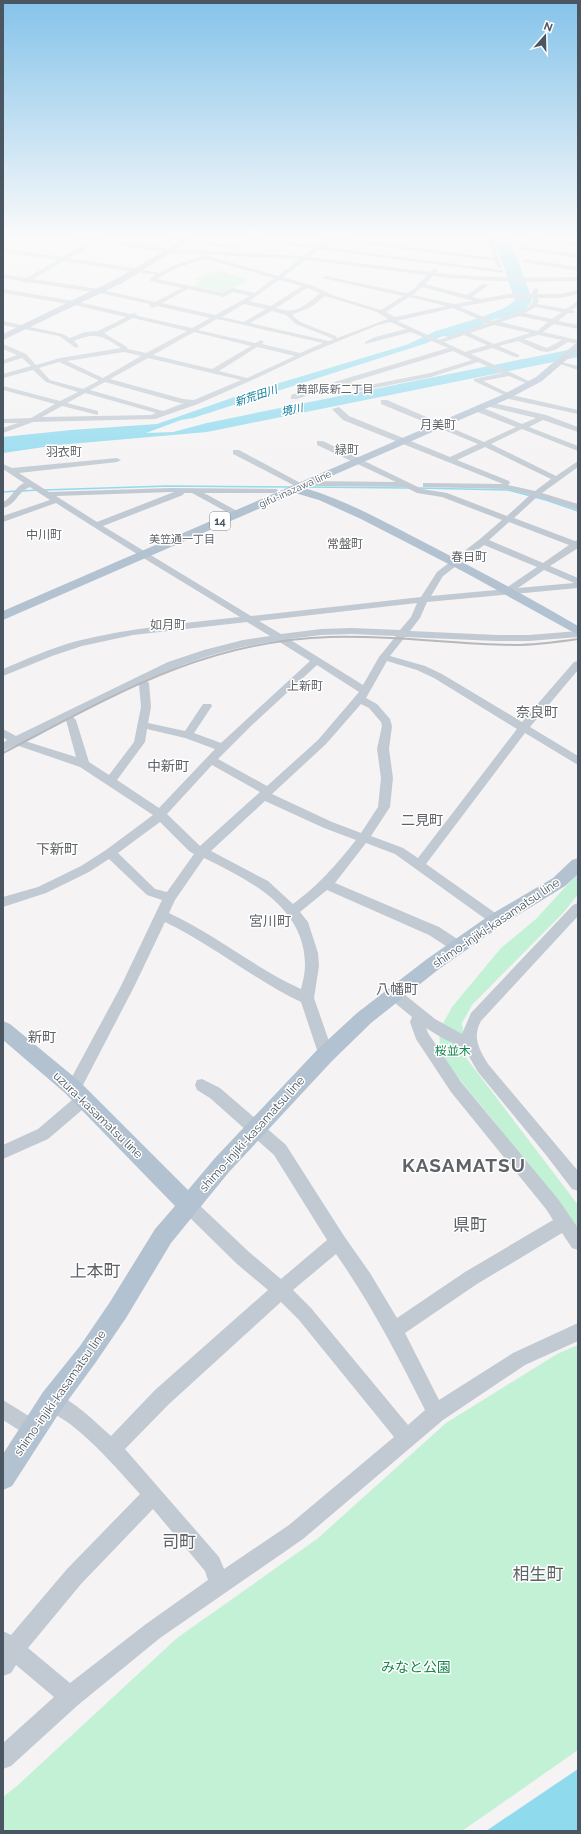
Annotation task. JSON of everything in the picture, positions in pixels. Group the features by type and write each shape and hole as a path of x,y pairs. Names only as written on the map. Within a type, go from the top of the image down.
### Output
{"main road":[{"path":"5,335 32,323"},
{"name":"gifu-inazawa line","path":"3,616 508,396 532,384 578,346"},
{"path":"300,486 314,494 348,508 512,591 578,632"},
{"name":"shimo-injiki-kasamatsu line","path":"3,1477 52,1401 88,1354 118,1310 163,1236 222,1165 325,1055 364,1018 457,946 496,920 559,882 578,864"},
{"name":"uzura-kasamatsu line","path":"3,1029 78,1093 188,1205"}],"street":[{"path":"3,323 25,326 61,335 90,355"},
{"path":"69,341 88,334 99,333 119,323"},
{"path":"160,323 300,355"},
{"path":"3,431 35,418 205,323"},
{"path":"238,323 333,341 377,338 411,330"},
{"path":"212,372 278,331 298,323 333,341"},
{"path":"3,417 147,418 164,414 248,380 333,341 382,323"},
{"path":"398,323 452,349 532,384"},
{"path":"437,341 492,323 578,342"},
{"path":"464,354 538,333 552,323"},
{"path":"556,323 578,327"},
{"path":"479,328 492,332"},
{"path":"357,340 359,331"},
{"path":"99,333 121,345 125,348 124,350"},
{"path":"464,333 517,356"},
{"path":"507,336 548,351 556,349 567,340"},
{"path":"357,340 377,347"},
{"path":"3,346 28,358 44,379 83,392 164,414"},
{"path":"294,397 452,349"},
{"path":"3,376 34,366 60,360 124,350 248,380"},
{"path":"3,362 24,355"},
{"path":"60,360 104,380 183,401 195,402"},
{"path":"345,382 359,389 431,375 478,360"},
{"path":"560,362 578,368"},
{"path":"508,374 476,380 508,396 578,412"},
{"path":"3,388 100,414 108,418"},
{"path":"384,402 486,445 556,478"},
{"path":"489,404 543,417 578,430"},
{"path":"478,408 578,449"},
{"path":"336,409 346,418 451,460 578,514"},
{"path":"87,418 100,414"},
{"path":"451,460 525,427 543,417"},
{"path":"3,421 35,418"},
{"path":"320,443 420,490 444,495 577,544"},
{"path":"236,452 300,486 317,484 498,486 516,488"},
{"path":"5,467 117,460"},
{"path":"3,1152 43,1134 78,1093 78,1080 121,1000 170,898 201,853 322,742 363,695 384,657 403,634 421,608 424,600 440,574 484,541 556,478 578,464"},
{"path":"5,467 96,526 144,554 316,661 363,695 386,721 387,726 383,749 387,778 384,806 375,823 364,838 326,884 314,896 292,910"},
{"path":"3,505 10,502 18,491 34,485"},
{"path":"47,493 191,490 274,491"},
{"path":"96,526 191,490 236,514"},
{"path":"534,496 578,508"},
{"path":"3,519 57,500"},
{"path":"484,541 578,581"},
{"path":"512,591 512,588 577,544"},
{"path":"3,672 48,654 107,637 162,628 578,585"},
{"path":"3,747 172,664 216,650 277,638 321,632 352,631 530,638 578,632"},
{"path":"384,657 421,668 438,676 578,761"},
{"path":"3,902 42,890 85,869 110,853 160,814 248,723 316,661"},
{"path":"419,866 523,728 578,664"},
{"path":"110,782 136,747 146,707 144,683"},
{"path":"188,736 207,706"},
{"path":"71,720 84,764"},
{"path":"142,725 188,736 223,748"},
{"path":"3,732 16,741 74,759 84,764 160,814 193,848 245,873 264,884 292,910 301,922 311,953 312,966 308,998 323,1044 325,1055"},
{"path":"211,760 266,793 328,825 399,851 496,920"},
{"path":"110,853 151,892 170,898"},
{"path":"326,884 434,932 457,946"},
{"path":"578,908 476,1017 469,1032 471,1044 476,1057 483,1068 552,1150 578,1184"},
{"path":"162,916 215,944 265,977 308,998"},
{"path":"394,994 419,1016 442,1033 471,1044"},
{"path":"419,1016 417,1022 421,1035 456,1087 502,1141 552,1204 578,1242"},
{"path":"202,1085 215,1093 280,1150 338,1242 364,1279 394,1330 436,1413"},
{"path":"188,1205 243,1258 281,1290 305,1314 406,1437"},
{"path":"394,1330 471,1278 564,1223"},
{"path":"112,1449 162,1397 298,1273 338,1242"},
{"path":"3,1758 70,1697 152,1631 296,1532 436,1413 519,1359 578,1332"},
{"path":"52,1401 77,1418 112,1449 153,1494 212,1564 220,1584"},
{"path":"3,1410 33,1430"},
{"path":"70,1697 6,1652 153,1494"}],"green space":[{"name":"桜並木","path":"578,873 578,894 564,912 472,1005 462,1023 467,1059 578,1205 578,1231 493,1120 441,1057 439,1031 452,1007 501,948 536,919"},
{"name":"みなと公園","path":"578,1345 578,1750 462,1831 3,1831 3,1797 17,1786 177,1638 317,1539 446,1423 557,1354"}],"water":[{"path":"464,323 486,323 449,337 443,336 427,343 193,418 181,420 146,433 173,432 207,423 578,348 578,357 207,432 58,445 3,453 3,437 71,430 157,424 249,392 406,345 436,331"},
{"path":"578,1769 578,1831 486,1831"}],"waterway":[{"path":"44,490 167,486 293,487"},
{"path":"304,487 409,488"},
{"path":"418,488 508,490 546,500 578,511"},
{"path":"22,491 37,490"},
{"path":"3,492 17,491"}],"railway":[{"path":"3,753 121,692 199,660 241,649 284,641 330,637 376,637 515,645 539,644 578,639"}],"district":[{"name":"茜部辰新二丁目","path":"335,389"},
{"name":"月美町","path":"438,425"},
{"name":"緑町","path":"347,450"},
{"name":"羽衣町","path":"64,452"},
{"name":"中川町","path":"44,535"},
{"name":"美笠通一丁目","path":"182,539"},
{"name":"常盤町","path":"345,544"},
{"name":"春日町","path":"469,557"},
{"name":"如月町","path":"168,625"},
{"name":"上新町","path":"305,686"},
{"name":"奈良町","path":"537,712"},
{"name":"中新町","path":"168,766"},
{"name":"二見町","path":"422,820"},
{"name":"下新町","path":"57,849"},
{"name":"宮川町","path":"270,921"},
{"name":"八幡町","path":"397,989"},
{"name":"新町","path":"42,1037"},
{"name":"KASAMATSU","path":"464,1165"},
{"name":"県町","path":"470,1225"},
{"name":"上本町","path":"95,1271"},
{"name":"司町","path":"179,1542"},
{"name":"相生町","path":"538,1574"}],"water label":[{"name":"新荒田川","path":"256,396"},
{"name":"境川","path":"292,410"}]}
